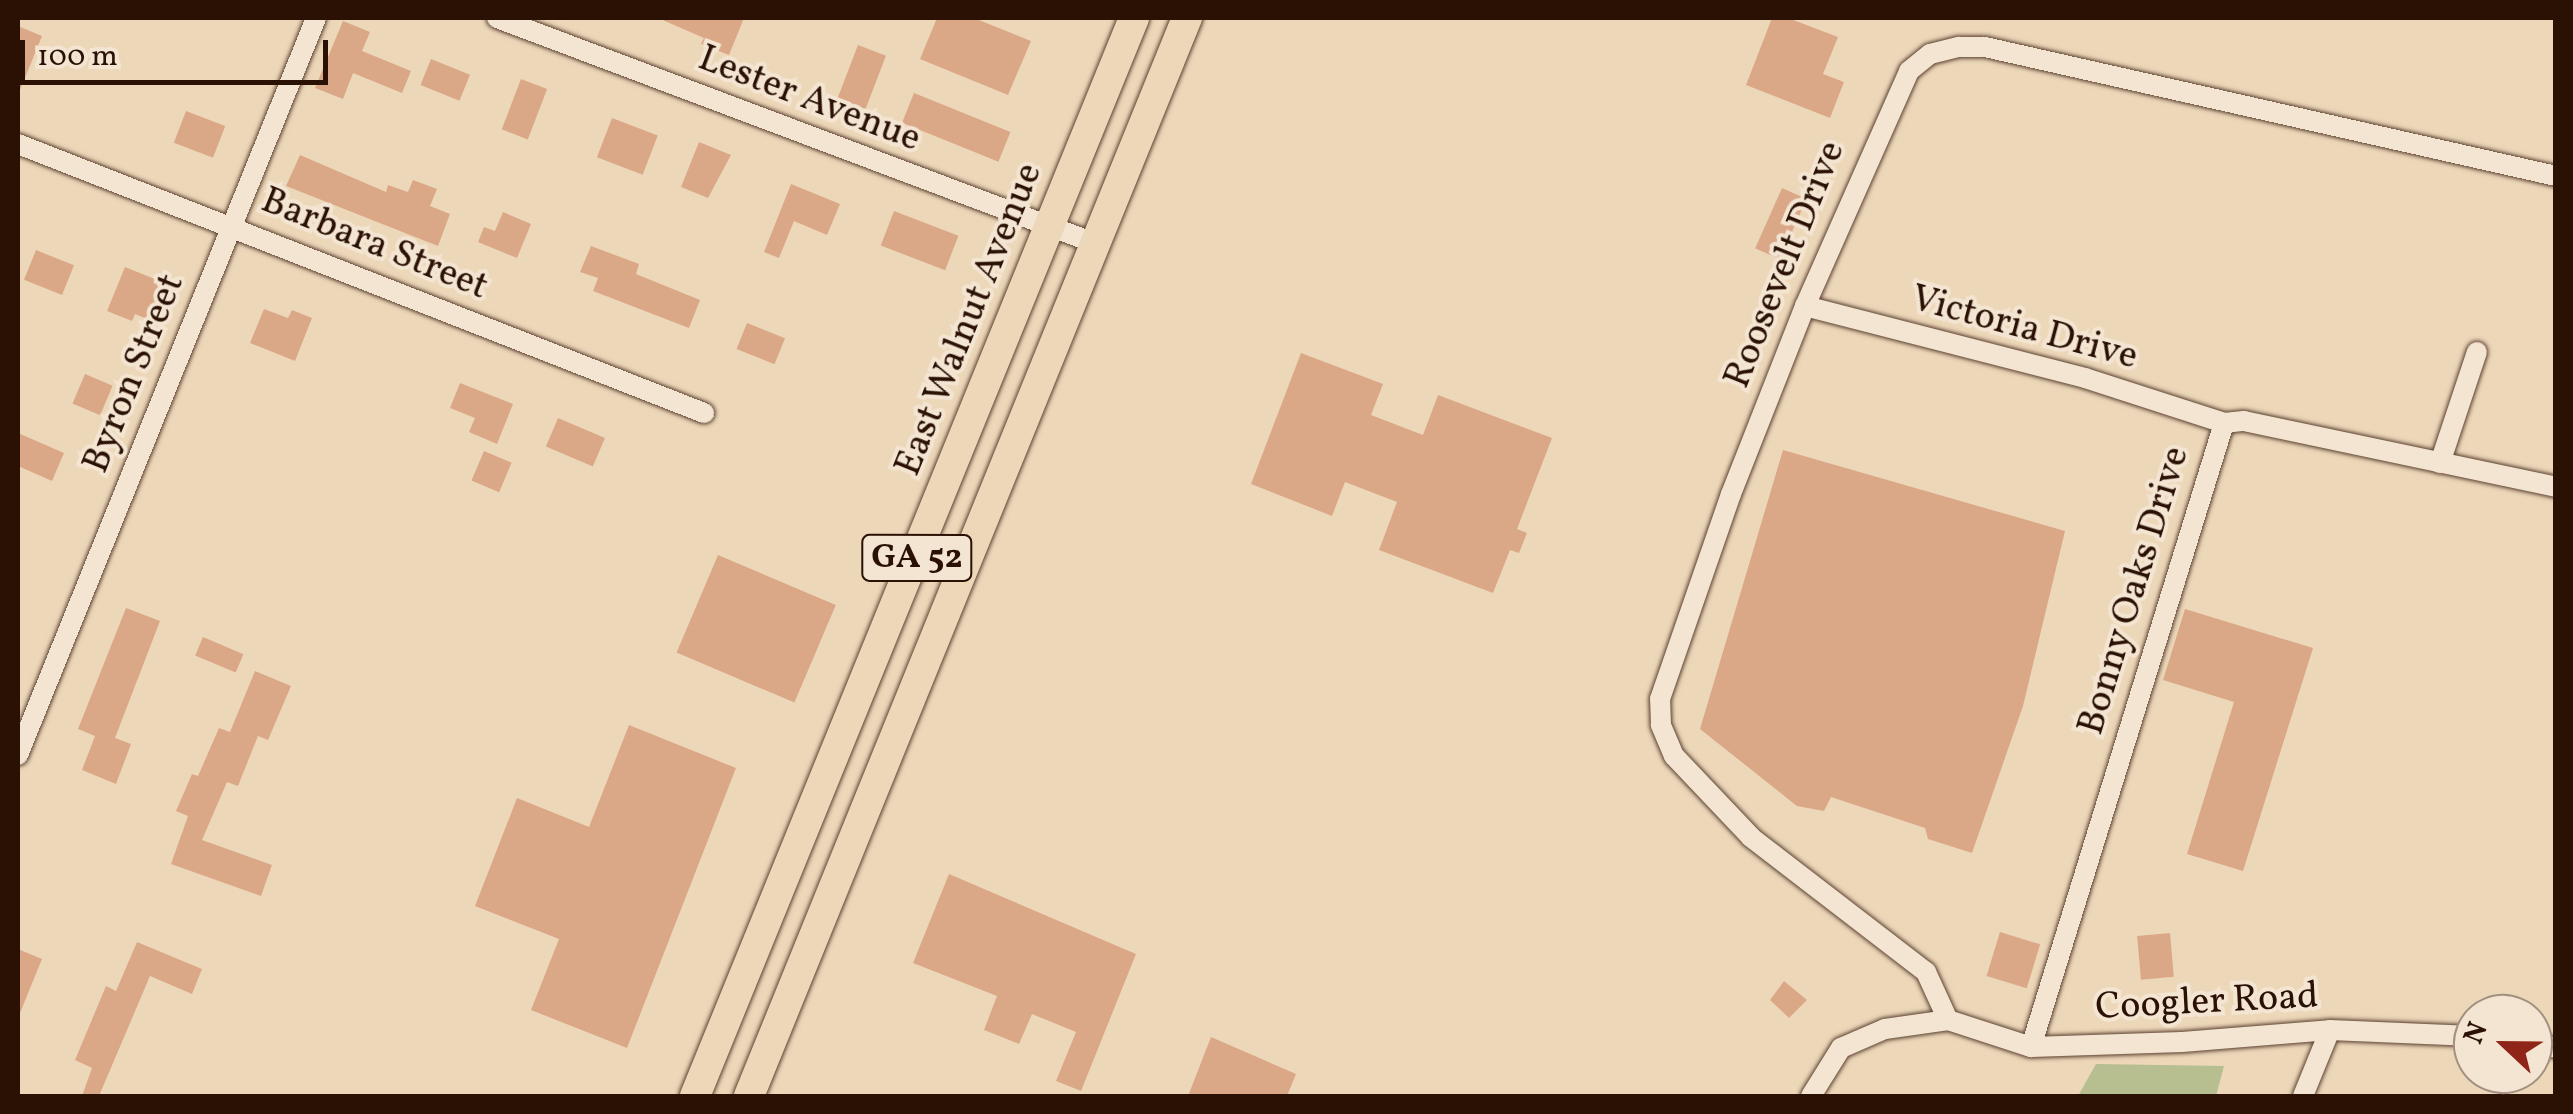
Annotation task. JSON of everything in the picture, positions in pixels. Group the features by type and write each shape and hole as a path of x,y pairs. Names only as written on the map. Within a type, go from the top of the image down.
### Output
{"main road":[{"name":"East Walnut Avenue","path":"695,1096 1134,18"},
{"name":"GA 52","path":"748,1096 1187,18"}],"street":[{"name":"Byron Street","path":"18,755 316,18"},
{"name":"Lester Avenue","path":"497,18 1097,244"},
{"name":"Roosevelt Drive","path":"1948,1020 1926,972 1750,837 1674,756 1661,726 1660,699 1731,494 1805,306 1909,71 1930,54 1959,46 1984,47 2556,176"},
{"name":"Barbara Street","path":"18,144 704,413"},
{"name":"Victoria Drive","path":"1805,306 2086,378 2224,423"},
{"path":"2440,463 2477,352"},
{"name":"Bonny Oaks Drive","path":"2032,1047 2224,423 2244,421 2556,487"},
{"name":"Coogler Road","path":"1948,1020 2032,1047 2182,1042 2330,1030 2453,1035"},
{"path":"1811,1096 1841,1048 1885,1029 1948,1020"},
{"path":"2303,1096 2330,1030"}],"green space":[{"path":"2096,1064 2224,1066 2216,1096 2078,1096"}],"building":[{"path":"658,18 744,18 729,55 701,44 704,38"},
{"path":"937,18 974,18 1031,41 1008,95 920,59"},
{"path":"1772,18 1788,18 1838,37 1823,74 1844,82 1830,118 1746,85"},
{"path":"343,21 370,32 362,51 411,71 402,93 353,73 343,99 315,88"},
{"path":"18,26 42,36 18,95"},
{"path":"858,45 886,56 866,109 838,98"},
{"path":"431,59 470,75 459,101 421,85"},
{"path":"521,79 547,89 528,139 502,129"},
{"path":"914,93 1010,132 998,162 902,123"},
{"path":"186,111 225,126 213,158 174,143"},
{"path":"612,118 658,136 643,175 597,157"},
{"path":"699,142 731,155 708,198 681,187"},
{"path":"300,155 386,192 388,185 408,192 413,180 437,189 430,206 450,214 438,246 286,186"},
{"path":"791,184 840,204 827,235 794,221 779,258 764,252"},
{"path":"1782,188 1807,199 1780,259 1755,248"},
{"path":"894,211 958,236 945,270 881,246"},
{"path":"503,212 531,224 517,258 478,242 484,227 495,231"},
{"path":"591,246 639,264 636,274 700,300 689,328 593,291 598,278 580,272"},
{"path":"36,250 74,265 62,295 24,280"},
{"path":"125,267 172,286 157,323 135,314 132,321 107,311"},
{"path":"264,309 288,318 292,310 312,318 295,361 250,343"},
{"path":"747,323 785,338 775,364 737,349"},
{"path":"1301,353 1383,384 1371,415 1423,435 1438,395 1552,438 1517,529 1527,533 1519,553 1510,550 1493,593 1379,550 1397,502 1345,482 1332,516 1251,484"},
{"path":"85,374 113,386 100,415 72,403"},
{"path":"460,383 513,404 497,444 469,432 475,418 450,408"},
{"path":"558,418 605,438 593,466 546,447"},
{"path":"18,433 64,453 52,481 18,466"},
{"path":"1783,450 2065,531 2023,706 1972,853 1928,839 1925,828 1831,797 1824,811 1797,806 1700,729"},
{"path":"484,451 512,463 499,492 471,480"},
{"path":"718,555 836,605 794,703 677,653"},
{"path":"126,608 160,621 115,738 131,744 116,784 82,770 95,736 78,729"},
{"path":"2185,609 2313,648 2243,871 2187,854 2234,702 2163,680"},
{"path":"203,637 244,654 236,673 195,655"},
{"path":"255,671 291,686 268,740 258,736 238,786 227,782 202,840 272,865 261,896 171,864 188,816 176,811 192,774 198,776 219,728 230,732"},
{"path":"629,725 736,768 627,1048 531,1010 559,939 475,906 517,798 589,827"},
{"path":"949,874 1136,954 1081,1091 1056,1081 1076,1032 1032,1014 1019,1044 984,1030 997,996 913,963"},
{"path":"2000,932 2040,944 2027,988 1987,976"},
{"path":"2170,933 2174,977 2141,980 2137,936"},
{"path":"137,942 202,969 192,994 150,976 99,1096 82,1096 92,1068 75,1060 106,986 116,991"},
{"path":"18,949 42,959 18,1018"},
{"path":"1784,981 1807,1000 1789,1018 1770,1000"},
{"path":"1211,1037 1296,1074 1287,1096 1188,1096"}]}
